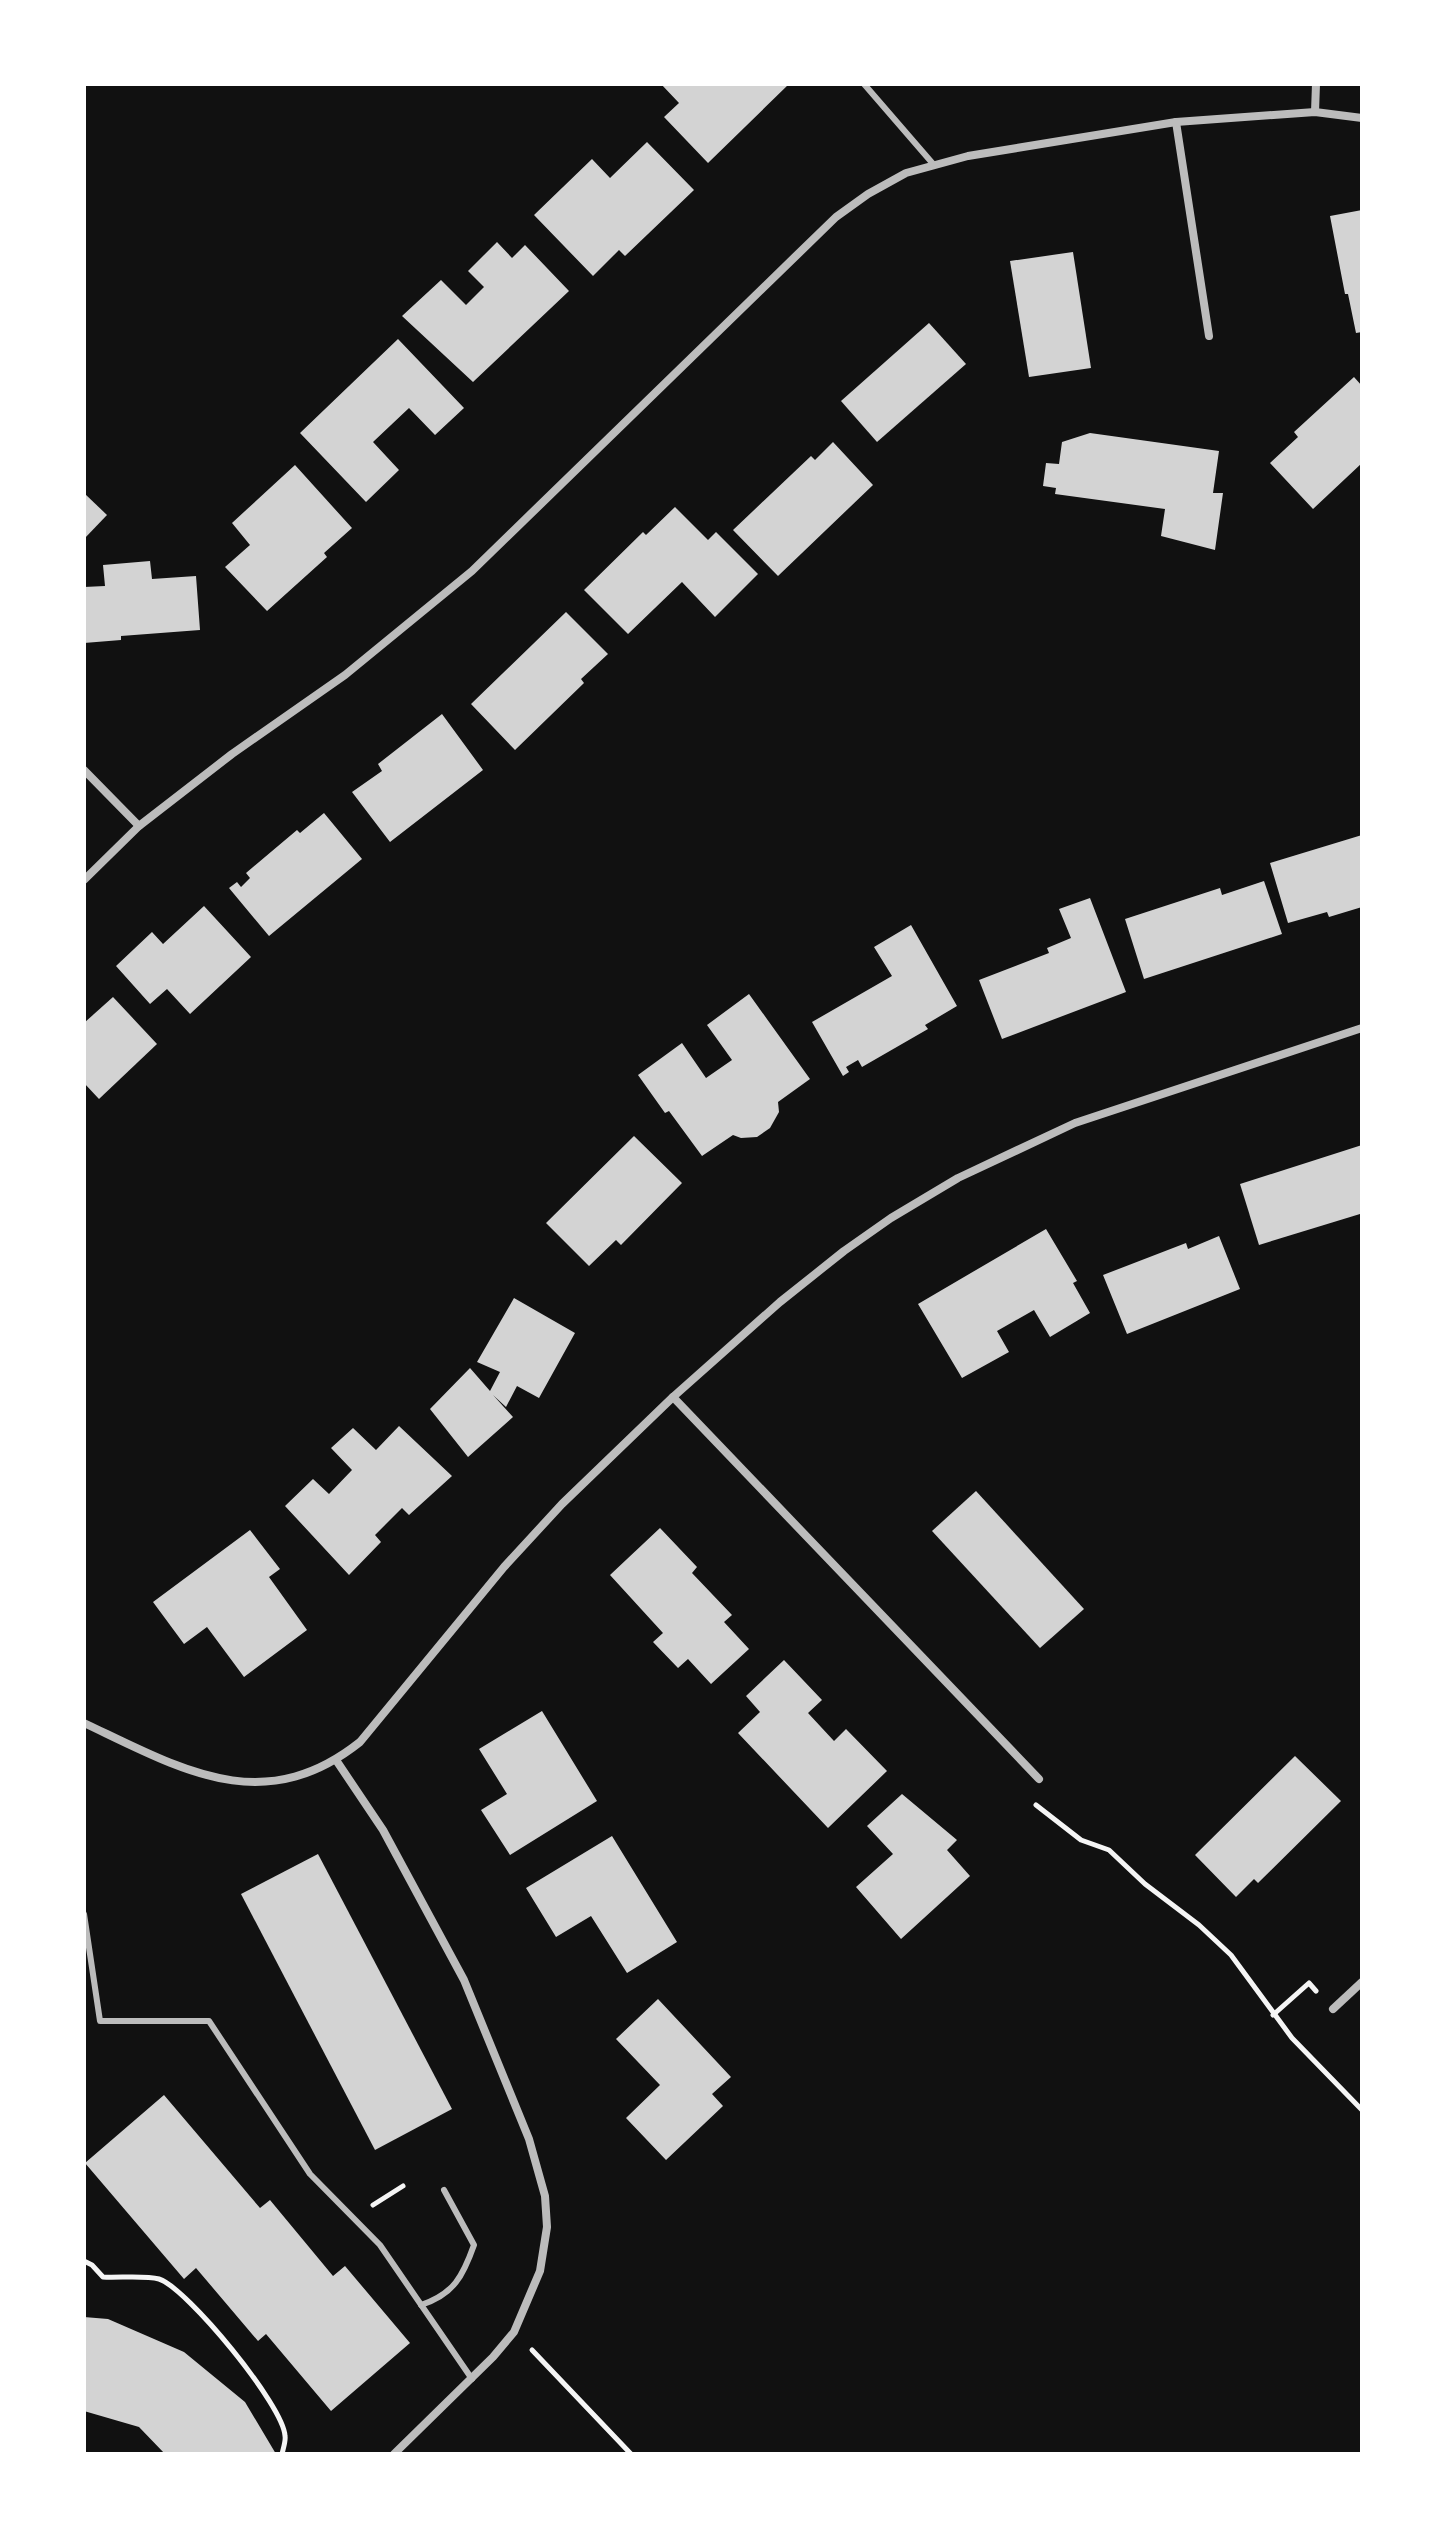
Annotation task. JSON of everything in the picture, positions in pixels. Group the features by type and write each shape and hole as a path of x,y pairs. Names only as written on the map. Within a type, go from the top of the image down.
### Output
{"street":[{"path":"1315,112 1316,84"},
{"path":"84,880 139,826 232,754 345,675 472,571 836,217 868,194 906,173 968,156 1176,122 1315,112 1362,118"},
{"path":"1176,122 1209,336"},
{"path":"84,770 139,826"},
{"path":"84,1724 180,1768 234,1781 259,1783 286,1779 307,1774 336,1760 360,1742 562,1504 673,1397 780,1302 844,1251 891,1218 958,1178 1075,1123 1362,1028"},
{"path":"673,1397 1039,1779"},
{"path":"336,1760 383,1830 464,1980 529,2139 545,2196 547,2227 540,2271 514,2332 472,2379 394,2454"},
{"path":"1333,2009 1362,1982"}],"lane":[{"path":"864,84 934,165"},
{"path":"84,1914 100,2021 209,2021 310,2174 380,2245 472,2379"},
{"path":"421,2305 438,2300 462,2277 474,2245 444,2190"}],"path":[{"path":"1039,1779 1024,1793 1081,1840 1109,1850 1231,1955 1292,2038 1362,2110"},
{"path":"1273,2015 1309,1983 1333,2009"},
{"path":"378,2202 403,2186"},
{"path":"84,2261 103,2277 160,2279 200,2312 235,2352 270,2401 286,2434 282,2454"},
{"path":"514,2332 631,2454"}],"building":[{"path":"661,84 789,84 708,163 664,117 679,103"},
{"path":"647,142 694,190 625,256 619,250 593,276 534,215 592,159 610,178"},
{"path":"1362,210 1362,332 1356,333 1330,216"},
{"path":"497,242 512,258 525,245 569,291 473,382 402,316 441,280 466,305 484,287 468,271"},
{"path":"1073,252 1091,368 1029,377 1010,261"},
{"path":"929,323 966,364 877,442 841,401"},
{"path":"398,339 464,408 435,435 409,408 373,442 399,470 366,502 300,433"},
{"path":"1354,377 1362,386 1362,463 1313,509 1270,463 1298,437 1294,432"},
{"path":"1090,433 1219,451 1213,493 1223,493 1215,550 1161,536 1165,509 1055,494 1056,488 1043,486 1046,463 1059,464 1062,442"},
{"path":"833,442 873,485 778,576 733,530 811,456 815,460"},
{"path":"295,465 352,528 324,553 327,557 267,611 225,567 250,545 232,523"},
{"path":"84,493 107,515 84,539"},
{"path":"675,507 708,540 716,532 758,574 715,617 682,582 628,634 584,590 643,532 646,535"},
{"path":"150,561 152,579 196,576 200,630 121,636 121,640 84,643 84,587 105,586 103,565"},
{"path":"566,612 608,654 581,679 584,683 515,750 471,704"},
{"path":"442,714 483,770 390,842 352,792 382,771 378,764"},
{"path":"324,813 362,859 269,936 229,888 237,882 241,887 250,878 246,873 297,830 300,833"},
{"path":"1362,835 1362,907 1329,917 1327,912 1288,923 1270,863"},
{"path":"1264,881 1282,934 1144,979 1125,919 1220,888 1222,895"},
{"path":"1090,898 1126,992 1002,1039 979,980 1049,953 1047,948 1071,938 1059,909"},
{"path":"204,906 251,957 190,1014 167,989 150,1004 116,966 152,932 163,944"},
{"path":"911,925 957,1006 925,1025 928,1029 862,1067 858,1060 846,1067 849,1072 843,1076 812,1022 892,976 874,947"},
{"path":"749,994 810,1079 778,1102 779,1112 770,1128 757,1137 733,1135 702,1156 638,1075 682,1043 706,1078 732,1060 707,1025"},
{"path":"113,997 157,1044 99,1099 84,1083 84,1023"},
{"path":"634,1136 682,1183 621,1245 616,1240 589,1266 546,1223"},
{"path":"1362,1145 1360,1214 1259,1245 1240,1184"},
{"path":"1046,1229 1077,1281 1073,1283 1090,1313 1050,1337 1034,1310 997,1331 1009,1352 962,1378 918,1304"},
{"path":"1219,1236 1240,1289 1127,1334 1103,1275 1186,1243 1188,1249"},
{"path":"514,1298 575,1333 539,1398 517,1386 506,1407 493,1395 513,1417 468,1457 430,1409 470,1368 490,1391 500,1372 477,1362"},
{"path":"399,1426 452,1476 409,1515 402,1508 375,1535 381,1542 349,1575 285,1506 313,1479 329,1494 352,1470 331,1448 353,1428 376,1450"},
{"path":"976,1491 1084,1609 1040,1648 932,1531"},
{"path":"660,1528 697,1567 692,1573 732,1615 724,1622 749,1649 711,1684 688,1659 678,1668 653,1642 663,1633 610,1575"},
{"path":"250,1530 280,1569 269,1577 307,1630 244,1677 207,1627 184,1644 153,1602"},
{"path":"784,1660 822,1700 808,1713 834,1741 846,1729 887,1771 828,1828 738,1733 760,1712 746,1696"},
{"path":"542,1711 597,1801 510,1855 481,1810 507,1794 479,1749"},
{"path":"1295,1756 1341,1801 1258,1883 1254,1879 1236,1897 1195,1855"},
{"path":"902,1794 957,1840 947,1850 970,1876 901,1939 856,1887 893,1854 867,1826"},
{"path":"612,1836 677,1942 627,1973 591,1916 556,1937 526,1888"},
{"path":"318,1854 452,2109 375,2150 241,1894"},
{"path":"658,1999 731,2077 712,2094 723,2106 666,2160 626,2118 660,2085 616,2039"},
{"path":"164,2095 260,2208 270,2200 333,2276 345,2266 410,2343 331,2411 266,2334 258,2341 196,2268 184,2279 85,2163"},
{"path":"84,2317 108,2319 184,2352 245,2402 276,2454 165,2454 139,2427 84,2411"}]}
